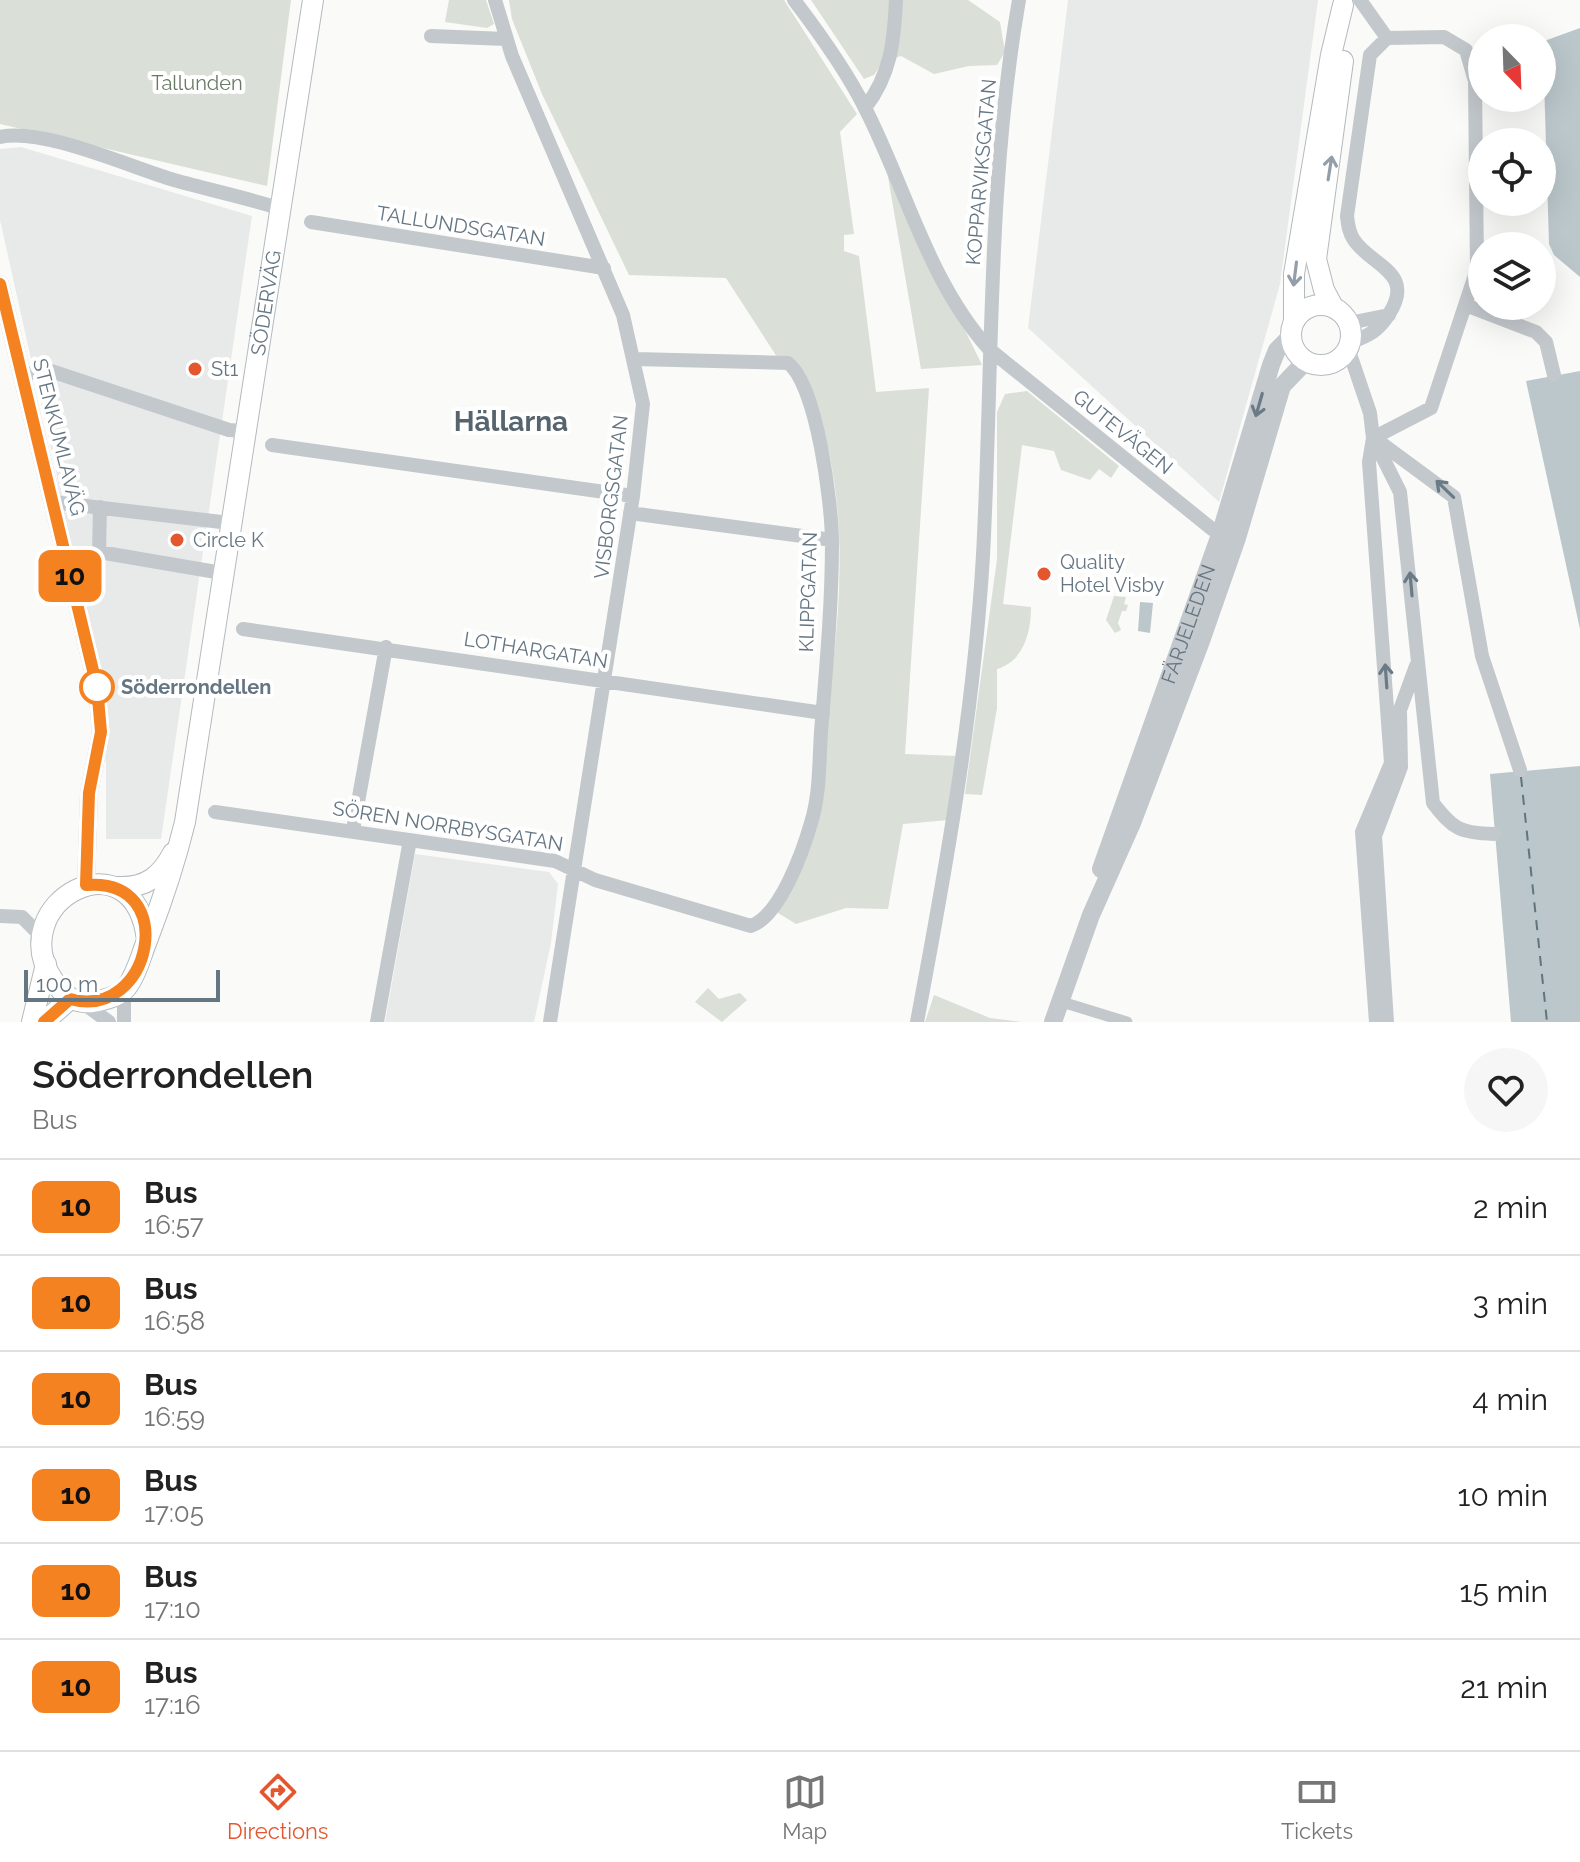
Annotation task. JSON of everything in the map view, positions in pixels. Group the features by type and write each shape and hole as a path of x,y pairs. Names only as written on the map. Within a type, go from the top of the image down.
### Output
{"main road":[{"name":"SÖDERVÄG","path":"147,940 173,874 181,839 313,0"},
{"path":"1349,2 1336,132 1316,259 1324,290 1349,338 1331,363 1306,361 1295,350 1294,274 1331,55 1349,2"},
{"path":"1293,328 1311,306 1333,307"},
{"name":"SÖDERVÄG","path":"119,887 146,884 164,870 181,839"},
{"path":"44,1022 77,1001 105,1000 124,991 147,940 140,910 119,887 86,885 54,905 47,917 43,938 46,964 55,983 77,1001"},
{"path":"32,1022 46,964"}],"street":[{"name":"VISBORGSGATAN","path":"495,0 506,39 604,268 635,359 643,404 633,496 550,1022"},
{"path":"794,0 839,62 865,108 883,86 892,57 896,0"},
{"name":"KOPPARVIKSGATAN","path":"917,1022 952,839 982,569 989,349 1009,78 1019,0"},
{"path":"1349,2 1387,38"},
{"path":"431,36 506,39"},
{"path":"1376,1022 1362,832 1391,763 1369,462 1373,438 1370,413 1349,338 1373,333 1389,315 1396,300 1394,276 1355,242 1347,216 1370,55 1387,38 1444,37 1466,50 1471,58 1475,81 1479,232"},
{"name":"GUTEVÄGEN","path":"865,108 957,308 989,349 1169,495 1229,535"},
{"path":"0,137 14,133 87,151 282,209"},
{"name":"TALLUNDSGATAN","path":"311,222 604,268"},
{"name":"STENKUMLAVÄG","path":"0,284 98,702 101,732 89,793 86,885"},
{"path":"1373,438 1431,408 1468,306"},
{"path":"1505,320 1536,332 1546,342 1554,375"},
{"name":"FÄRJELEDEN","path":"1229,535 1271,365 1277,350 1293,328"},
{"name":"KLIPPGATAN","path":"635,359 788,363 799,371 819,432 832,540 823,713 812,822 787,884 769,916 760,923"},
{"name":"FÄRJELEDEN","path":"1053,1022 1091,915 1095,886 1110,841 1229,535 1282,386 1306,361"},
{"path":"21,374 51,371 229,430 244,431"},
{"path":"1373,438 1454,497 1481,645 1520,770"},
{"path":"1373,438 1400,492 1433,803 1451,826 1471,833 1494,834"},
{"path":"272,445 633,496"},
{"path":"52,502 230,523"},
{"path":"100,507 99,552 222,573"},
{"path":"630,513 832,540"},
{"name":"LOTHARGATAN","path":"243,629 386,647 823,713"},
{"path":"353,830 386,647"},
{"path":"1387,1022 1375,836 1401,767 1400,710 1418,662"},
{"name":"SÖREN NORRBYSGATAN","path":"215,812 555,861 576,868 595,880 751,926 760,923"},
{"path":"377,1022 410,840"},
{"path":"0,916 22,917 43,938"},
{"path":"124,991 124,1022"},
{"path":"77,1001 109,1022"},
{"path":"1062,1002 1127,1022"}],"shaded area":[{"path":"1068,0 1318,0 1280,284 1219,502 1028,328"},
{"path":"1580,28 1580,277 1556,257 1556,232 1549,232 1548,216 1556,216 1556,128 1545,128 1545,112 1556,112 1556,37"},
{"path":"21,147 252,216 161,839 106,839 106,763 56,471 0,220 0,149"},
{"path":"1580,371 1580,629 1526,381"},
{"path":"1140,602 1153,603 1150,633 1138,631"},
{"path":"1580,766 1580,1022 1511,1022 1490,774"},
{"path":"415,854 549,872 558,884 551,943 534,1022 385,1022"}],"green space":[{"name":"Tallunden","path":"0,0 291,0 267,186 0,124"},
{"path":"449,0 486,0 494,24 487,28 445,22"},
{"path":"509,0 784,0 857,114 840,132 854,234 844,235 844,251 859,256 876,392 929,388 905,754 958,756 949,820 903,824 888,909 846,908 796,924 778,913 791,888 816,771 835,648 839,586 839,525 832,465 805,374 794,362 777,357 726,278 629,275 542,94 512,19"},
{"path":"811,0 968,0 1000,22 1005,52 997,65 969,66 934,74 901,56 883,62 874,75 864,79"},
{"path":"887,171 982,365 921,369"},
{"path":"1027,391 1119,466 1111,478 1099,469 1090,480 1061,470 1054,451 1022,445 1003,604 1031,607 1029,626 1020,652 997,669 997,708 982,795 965,794 997,559 997,412 1005,394"},
{"path":"1114,596 1126,597 1124,604 1128,605 1118,623 1121,630 1115,633 1106,620"},
{"path":"708,988 719,999 740,993 747,1000 722,1022 695,1002"},
{"path":"934,995 990,1018 1021,1022 925,1022"}],"ferry route":[{"path":"1521,777 1547,1022"}],"bus line":[{"name":"10","path":"0,284 97,687 101,732 89,793 86,885 102,883 119,887 131,896 145,922 147,940 135,974 124,991 105,1000 83,1003 70,999 44,1022"}],"place":[{"name":"St1","path":"195,369"},
{"name":"Circle K","path":"177,540"},
{"name":"Quality Hotel Visby","path":"1044,574"},
{"name":"Söderrondellen","path":"97,687"}],"district":[{"name":"Hällarna","path":"511,421"}]}
